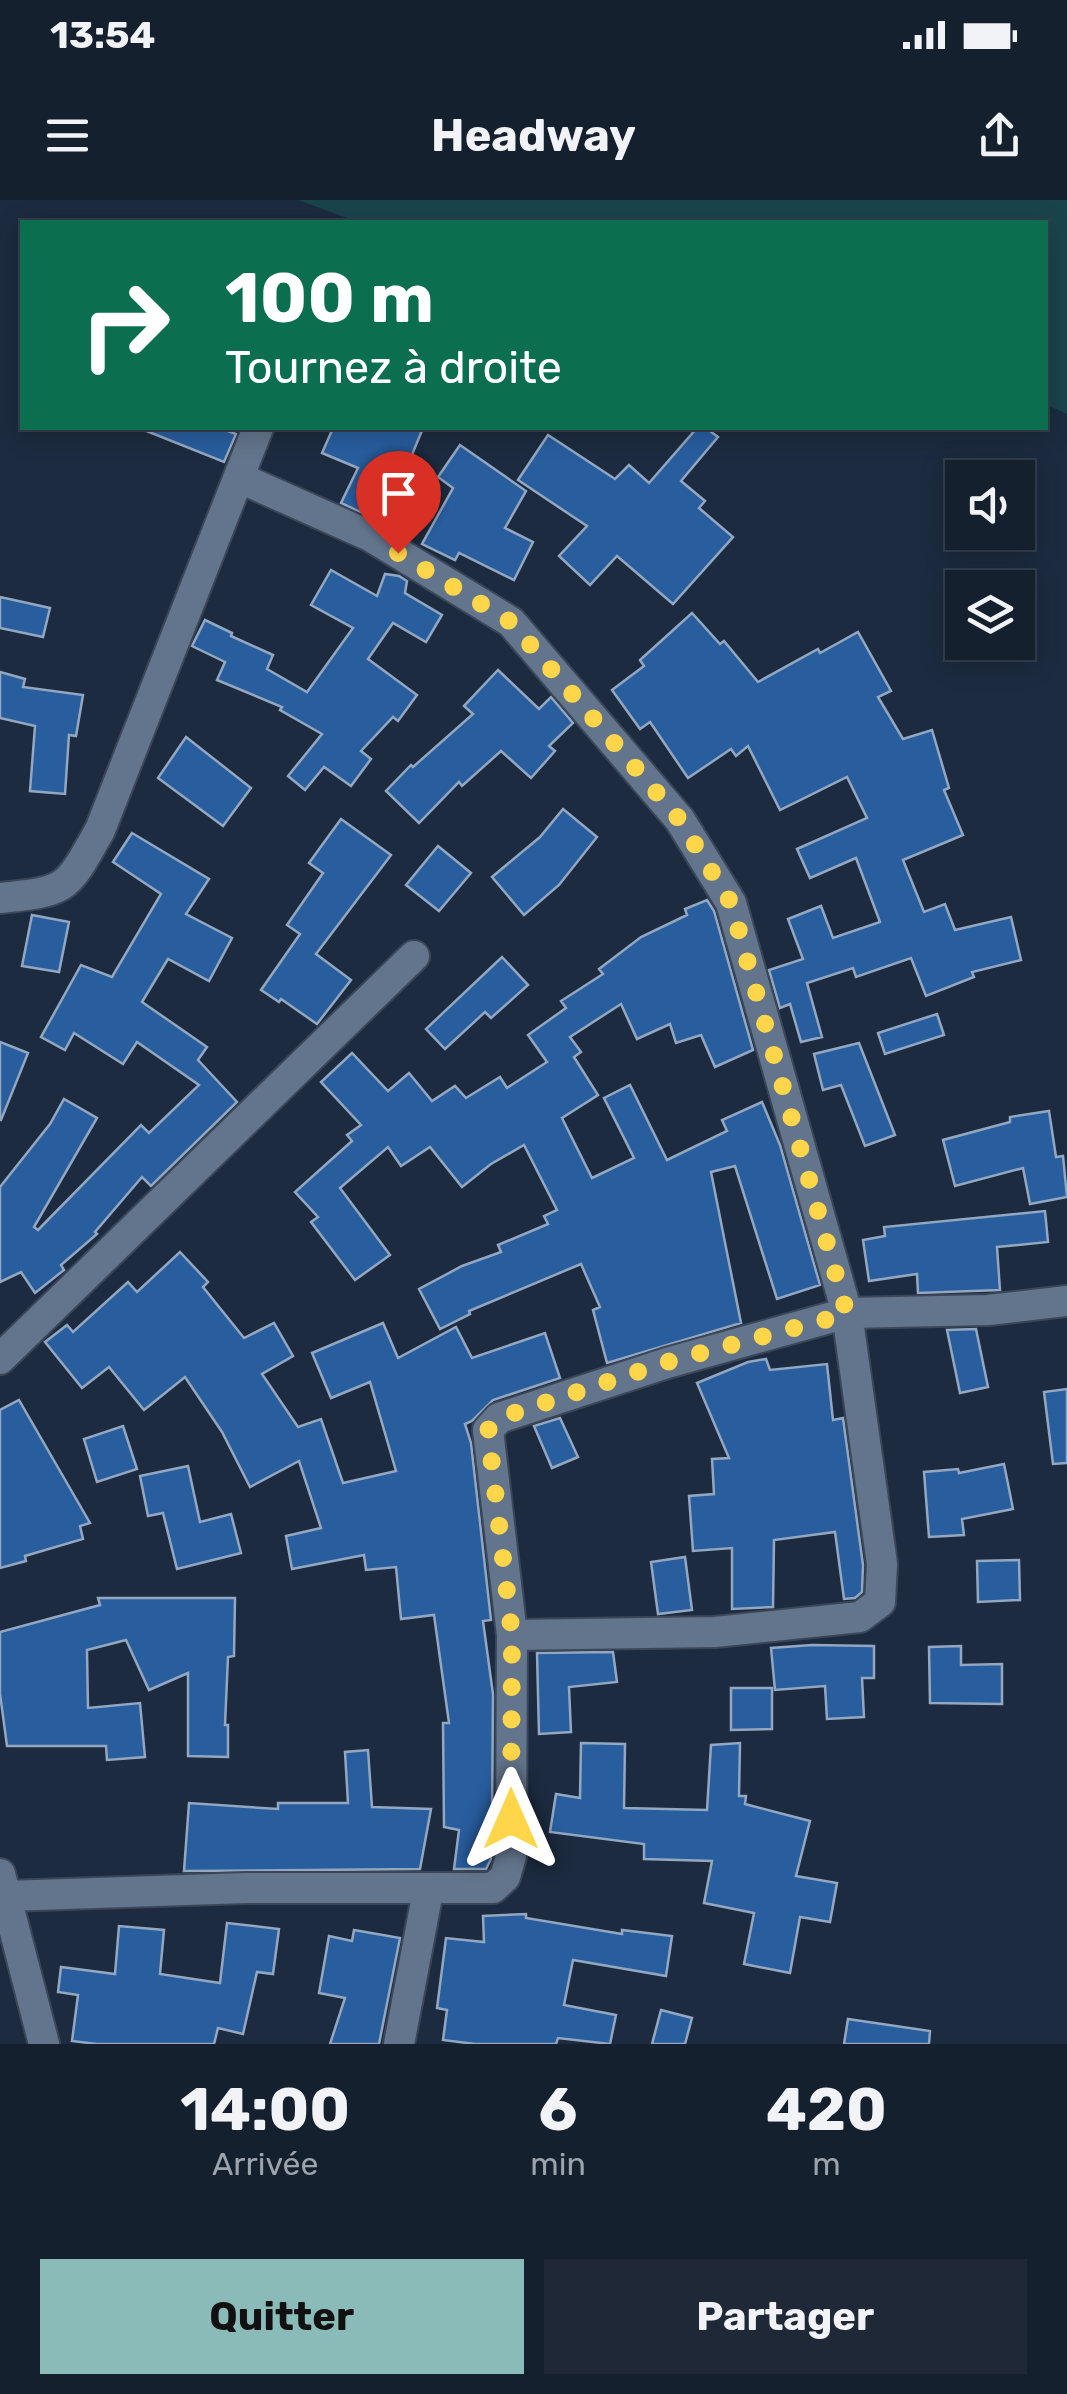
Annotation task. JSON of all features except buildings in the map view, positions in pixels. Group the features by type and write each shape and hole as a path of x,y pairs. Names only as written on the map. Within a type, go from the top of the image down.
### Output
{"street":[{"path":"0,898 46,893 72,880 100,830 257,430"},
{"path":"240,478 370,536 511,622 680,820 731,903 847,1314 882,1564 880,1602 860,1617 715,1632 512,1635"},
{"path":"0,1359 414,956"},
{"path":"44,2044 3,1885 428,1891 493,1888 505,1877 511,1856 512,1635 488,1430 499,1418 667,1362 847,1314 988,1310 1067,1301"},
{"path":"398,2044 428,1891"}],"shaded area":[{"path":"298,200 1067,200 1067,414 1048,405 1048,220 353,220"}],"route":[{"path":"398,553 511,622 680,820 731,903 847,1314 667,1362 525,1408 499,1418 488,1430 512,1635 511,1819"}]}
